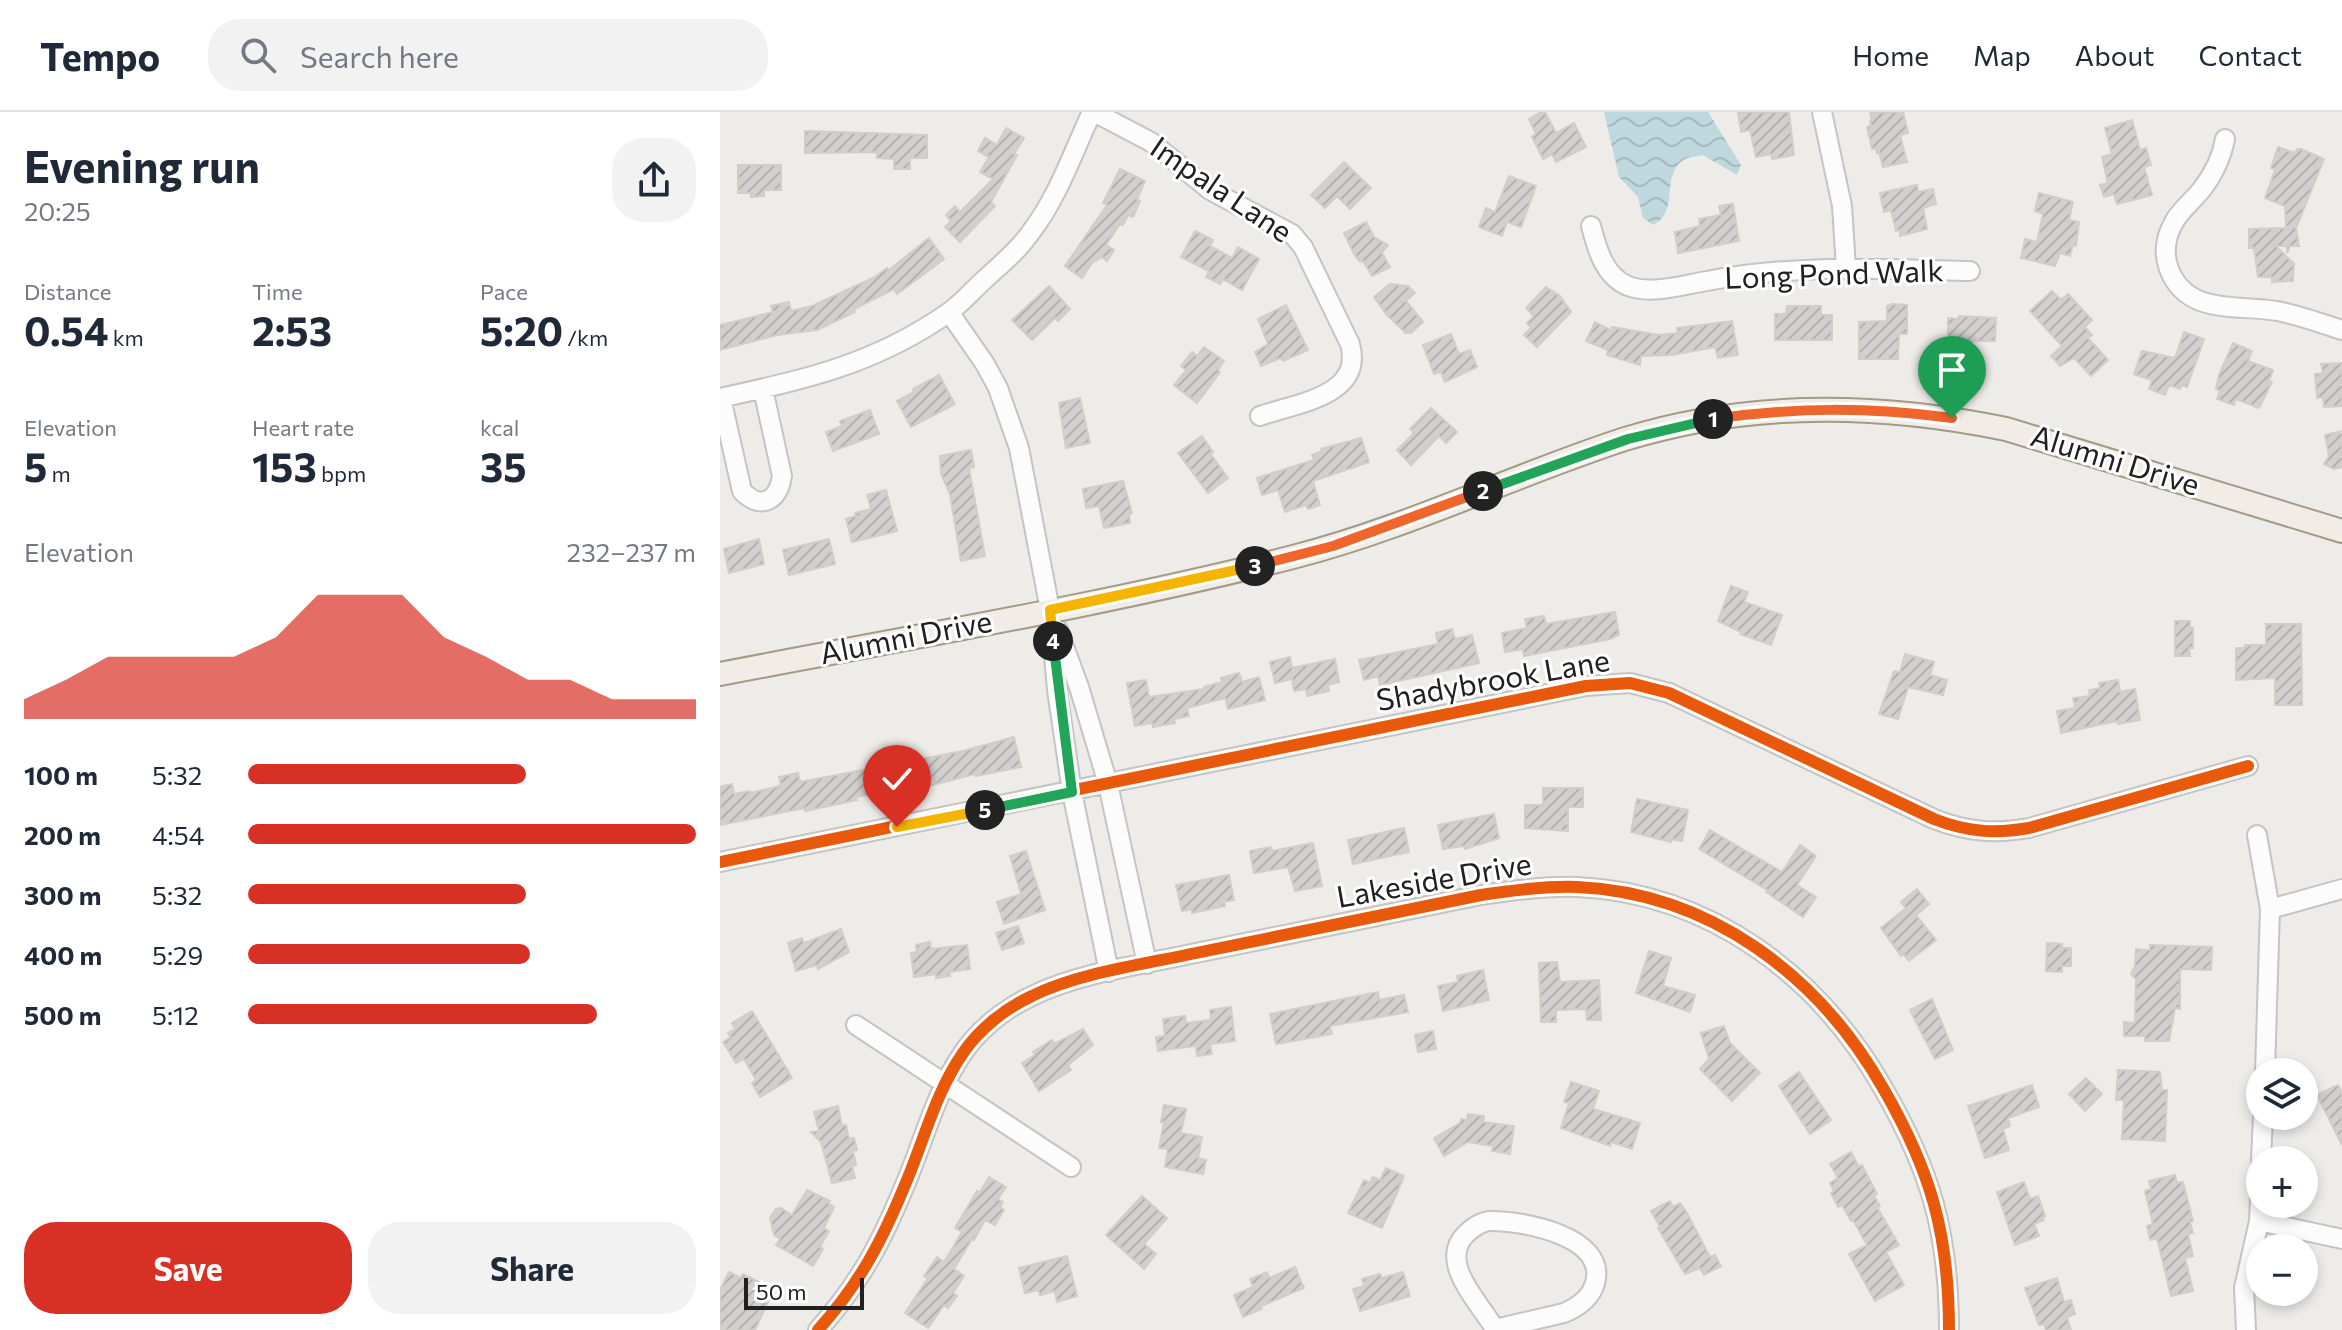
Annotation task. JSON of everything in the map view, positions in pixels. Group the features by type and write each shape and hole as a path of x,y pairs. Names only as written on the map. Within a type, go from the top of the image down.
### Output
{"main road":[{"name":"Alumni Drive","path":"720,674 1050,610 1308,553 1574,457 1660,430 1699,421 1801,408 1888,410 2006,429 2342,531"}],"street":[{"path":"763,389 782,476 780,489 770,499 760,502 751,500 742,491 721,398 816,377 850,366 895,345 949,312 1015,252 1032,232 1046,210 1093,112"},
{"name":"Impala Lane","path":"1093,112 1151,142 1210,190 1292,234 1303,247 1350,344 1354,359 1350,373 1334,390 1260,416"},
{"path":"1822,112 1842,206 1846,268"},
{"path":"2225,139 2214,170 2203,189 2174,222 2167,239 2165,254 2175,281 2196,301 2211,306 2295,314 2342,330"},
{"name":"Long Pond Walk","path":"1591,226 1599,254 1609,270 1627,285 1642,289 1664,289 1765,272 1846,268 1970,271"},
{"path":"949,312 985,364 1008,412 1019,448 1050,610 1057,690 1072,792 1109,972"},
{"path":"1050,610 1079,687 1108,784 1147,964"},
{"name":"Shadybrook Lane","path":"720,862 1513,699 1586,686 1630,683 1669,693 1934,819 1956,828 1975,831 2029,828 2248,766"},
{"path":"2257,835 2270,909 2265,1058"},
{"name":"Lakeside Drive","path":"818,1330 875,1253 907,1180 943,1084 983,1029 1007,1010 1054,987 1109,972 1514,890 1579,887 1643,898 1702,917 1764,952 1824,1005 1860,1049 1904,1125 1931,1190 1946,1254 1949,1330"},
{"path":"2270,909 2342,889"},
{"path":"856,1025 1071,1167"},
{"path":"2246,1330 2244,1288 2259,1218"},
{"path":"1497,1221 1571,1239 1589,1252 1597,1268 1596,1280 1581,1304 1564,1313 1495,1330 1459,1271 1455,1255 1458,1243 1468,1232 1481,1222 1497,1221"},
{"path":"2259,1221 2342,1239"}],"water":[{"path":"1604,112 1708,112 1741,165 1737,175 1703,155 1685,159 1673,174 1666,211 1653,225 1643,218 1638,197 1619,177"}],"building":[{"path":"1545,112 1556,133 1574,123 1586,147 1556,162 1552,154 1543,159 1532,137 1536,134 1529,119"},
{"path":"1738,112 1789,112 1794,155 1772,159 1771,154 1756,157 1750,130 1741,132"},
{"path":"1870,112 1903,112 1908,133 1900,135 1907,162 1883,167 1879,152 1876,148 1872,149 1867,127 1871,126 1872,121"},
{"path":"2132,120 2140,150 2146,148 2151,165 2144,167 2152,195 2117,204 2114,194 2104,197 2100,185 2108,183 2102,157 2112,154 2105,128"},
{"path":"1006,128 1024,138 991,202 995,206 960,242 945,227 951,221 946,215 955,206 960,212 993,179 980,172 989,157 978,151 985,138 997,145"},
{"path":"805,131 927,135 927,158 910,158 910,169 894,169 894,159 877,158 877,152 805,153"},
{"path":"2278,147 2295,153 2301,149 2324,159 2296,228 2299,246 2290,246 2287,253 2287,246 2276,246 2294,264 2293,281 2272,282 2272,277 2258,277 2254,248 2249,248 2249,229 2286,228 2285,206 2265,198 2275,170 2271,168"},
{"path":"1344,162 1371,188 1350,209 1337,196 1325,208 1311,195"},
{"path":"738,165 781,165 781,190 764,190 764,196 751,197 751,193 738,193"},
{"path":"1120,169 1145,181 1137,199 1140,201 1133,217 1128,215 1106,245 1114,250 1107,261 1102,257 1092,263 1082,278 1065,266 1107,205 1103,203"},
{"path":"1509,176 1536,186 1521,227 1507,222 1502,236 1479,227 1486,208 1495,212"},
{"path":"1917,185 1918,192 1933,189 1936,204 1923,208 1927,229 1900,236 1891,210 1884,212 1880,193"},
{"path":"2039,193 2073,202 2069,220 2079,222 2076,246 2073,245 2070,256 2060,253 2055,266 2021,258 2025,239 2037,242 2043,214 2035,211"},
{"path":"1733,204 1739,241 1678,253 1675,232 1700,226 1699,219 1721,215 1719,206"},
{"path":"1366,222 1374,237 1388,245 1382,253 1390,267 1372,276 1363,261 1360,262 1354,254 1344,233"},
{"path":"1195,231 1213,240 1210,246 1232,258 1238,247 1259,259 1242,290 1223,279 1220,284 1206,277 1209,271 1181,257"},
{"path":"929,238 944,259 897,294 894,289 817,330 777,335 720,350 720,325 773,312 771,306 789,302 791,311 812,306 875,277 887,268 889,270"},
{"path":"1390,284 1408,286 1415,293 1406,301 1423,322 1411,333 1406,333 1387,315 1374,297"},
{"path":"1049,286 1070,309 1058,321 1055,318 1032,340 1012,320"},
{"path":"1546,287 1560,296 1571,312 1537,347 1524,335 1531,328 1527,323 1534,316 1526,308"},
{"path":"2052,291 2061,300 2068,294 2092,320 2085,327 2092,335 2088,338 2108,360 2091,376 2074,358 2060,366 2051,356 2062,346 2030,311"},
{"path":"1286,305 1308,350 1261,366 1255,352 1268,344 1258,319"},
{"path":"1907,305 1907,334 1899,334 1898,359 1859,359 1859,322 1887,321 1887,306"},
{"path":"1787,306 1821,306 1821,315 1832,315 1832,340 1775,340 1775,314 1786,314"},
{"path":"1959,316 1996,318 1995,341 1960,341 1960,368 1940,368 1940,344 1948,344 1948,318 1959,319"},
{"path":"1732,321 1738,355 1718,358 1715,347 1672,355 1641,356 1640,365 1607,355 1608,350 1586,341 1595,322 1612,331 1612,327 1659,335 1678,333 1677,328"},
{"path":"2184,332 2204,339 2187,387 2182,385 2180,389 2169,385 2165,395 2149,389 2152,380 2134,374 2142,351 2175,358"},
{"path":"1451,334 1459,354 1470,350 1477,367 1445,382 1441,372 1434,374 1423,345"},
{"path":"2233,343 2252,351 2248,361 2273,370 2269,381 2272,382 2259,408 2236,399 2234,405 2217,399 2219,375"},
{"path":"1204,347 1224,361 1218,370 1220,372 1197,403 1174,385 1186,370 1181,366 1192,352 1197,356"},
{"path":"2342,363 2342,406 2324,407 2323,397 2317,398 2315,374 2323,373 2321,364"},
{"path":"939,375 955,404 911,427 897,401"},
{"path":"1080,398 1090,443 1066,448 1059,403"},
{"path":"1431,408 1457,432 1446,443 1439,436 1411,465 1397,450 1414,433 1410,429"},
{"path":"870,410 879,434 833,451 826,432 842,426 840,421"},
{"path":"2342,431 2342,467 2334,469 2324,464 2329,456 2325,435"},
{"path":"1202,436 1228,478 1208,493 1178,453"},
{"path":"1361,438 1369,462 1313,481 1320,505 1308,509 1306,505 1285,512 1278,490 1262,495 1257,478 1314,460 1312,455 1321,449"},
{"path":"971,450 974,467 969,468 985,556 961,561 950,494 941,474 940,456"},
{"path":"1123,481 1132,513 1129,514 1130,523 1104,528 1099,506 1086,508 1083,489"},
{"path":"886,490 897,531 852,542 846,519 871,509 867,495"},
{"path":"759,539 764,564 729,573 724,549"},
{"path":"829,539 835,564 789,575 783,550"},
{"path":"1731,586 1748,592 1744,602 1782,615 1771,645 1740,634 1718,621"},
{"path":"1615,612 1619,635 1610,639 1524,656 1523,649 1505,652 1502,633 1527,628 1525,619 1544,616 1546,624"},
{"path":"2175,621 2190,621 2190,628 2193,628 2190,656 2175,656"},
{"path":"2266,624 2301,624 2302,705 2275,705 2275,678 2236,680 2236,648 2266,645"},
{"path":"1452,629 1455,639 1472,635 1479,663 1380,685 1378,676 1364,680 1359,660 1438,644 1436,633"},
{"path":"1905,654 1934,662 1930,675 1947,680 1943,695 1908,687 1898,719 1879,714 1894,671 1900,672"},
{"path":"1290,657 1292,668 1335,659 1339,682 1328,685 1329,691 1307,696 1306,689 1294,691 1292,679 1275,683 1270,662"},
{"path":"1239,673 1242,682 1259,677 1265,700 1228,709 1225,698 1187,708 1189,716 1174,719 1175,723 1135,726 1127,683 1146,680 1149,697 1204,689 1222,682 1221,678"},
{"path":"2118,680 2120,692 2135,689 2140,720 2118,724 2117,721 2061,733 2057,711 2075,708 2073,698 2090,696 2089,690 2100,688 2099,683"},
{"path":"1014,737 1021,767 975,774 902,793 901,789 805,811 805,808 720,825 720,787 732,784 734,794 750,793 781,785 779,777 798,773 800,782 963,751"},
{"path":"1543,788 1583,788 1583,807 1568,807 1568,831 1525,828 1525,805 1543,805"},
{"path":"1637,799 1688,810 1682,841 1672,839 1671,842 1631,832"},
{"path":"1494,814 1499,838 1465,849 1464,846 1443,849 1438,825"},
{"path":"1404,828 1409,852 1353,864 1348,840"},
{"path":"1710,830 1782,872 1800,845 1816,856 1797,885 1816,897 1803,917 1767,890 1699,849"},
{"path":"1313,843 1322,886 1295,891 1288,867 1254,873 1250,851 1271,847 1272,851"},
{"path":"1026,851 1045,910 1004,924 997,902 1021,894 1010,856"},
{"path":"1229,875 1234,900 1224,902 1225,906 1192,913 1192,909 1182,911 1176,885"},
{"path":"1917,889 1929,904 1916,915 1936,940 1909,961 1903,954 1901,956 1881,928 1906,908 1901,902"},
{"path":"1018,926 1024,943 1002,950 996,933"},
{"path":"841,929 849,952 818,969 817,965 796,971 788,943 802,938 804,943"},
{"path":"930,942 931,949 967,945 970,969 949,972 950,976 936,978 936,974 914,977 911,953 917,952 916,945"},
{"path":"2047,943 2071,948 2071,966 2062,966 2062,972 2046,971"},
{"path":"2150,945 2212,947 2211,970 2180,969 2180,1009 2175,1008 2169,1041 2145,1041 2145,1036 2124,1036 2124,1022 2135,1023 2136,979 2131,974 2136,949 2150,950"},
{"path":"1649,951 1671,958 1663,986 1695,995 1690,1012 1636,993"},
{"path":"1557,962 1560,982 1599,980 1601,1020 1587,1020 1586,1009 1556,1010 1556,1022 1541,1022 1539,963"},
{"path":"1483,970 1489,1000 1443,1011 1438,986 1458,982 1457,976"},
{"path":"1378,992 1379,1000 1404,995 1408,1012 1330,1026 1332,1034 1276,1044 1270,1014"},
{"path":"1932,999 1953,1050 1935,1059 1910,1010"},
{"path":"1231,1007 1235,1041 1210,1044 1212,1054 1197,1056 1196,1046 1158,1051 1156,1037 1165,1036 1163,1019 1185,1016 1186,1023 1211,1020 1210,1010"},
{"path":"752,1011 792,1078 760,1097 752,1083 756,1080 744,1059 736,1063 723,1042 731,1037 728,1033 735,1029 732,1023"},
{"path":"1724,1026 1730,1043 1760,1073 1732,1101 1700,1069 1709,1059 1701,1033"},
{"path":"1083,1029 1093,1045 1068,1065 1071,1070 1039,1091 1022,1063 1052,1040 1054,1044"},
{"path":"1433,1031 1436,1049 1418,1052 1415,1035"},
{"path":"2118,1070 2160,1072 2162,1090 2167,1090 2165,1141 2122,1139 2124,1100 2116,1100"},
{"path":"1799,1072 1831,1120 1810,1134 1779,1086"},
{"path":"2086,1078 2102,1094 2085,1111 2069,1094"},
{"path":"1571,1082 1599,1091 1593,1109 1640,1123 1632,1149 1611,1142 1610,1146 1561,1128 1569,1103 1564,1102"},
{"path":"2032,1085 2039,1107 2008,1118 2010,1126 2003,1129 2009,1150 1985,1158 1968,1106"},
{"path":"2338,1085 2342,1093 2342,1145 2318,1097"},
{"path":"1164,1105 1186,1109 1181,1133 1202,1137 1198,1158 1206,1160 1203,1174 1165,1167 1168,1149 1159,1148"},
{"path":"838,1106 842,1126 846,1125 849,1139 854,1138 857,1150 853,1151 855,1178 832,1183 821,1142 811,1132 819,1131 814,1112"},
{"path":"1468,1114 1484,1116 1483,1122 1514,1126 1510,1154 1492,1151 1493,1146 1468,1142 1444,1156 1434,1138 1460,1123 1461,1119 1467,1120"},
{"path":"1851,1152 1859,1167 1862,1165 1877,1194 1874,1196 1880,1206 1877,1207 1899,1245 1886,1252 1904,1285 1875,1301 1849,1254 1867,1245 1853,1220 1842,1205 1838,1207 1831,1193 1834,1191 1830,1183 1838,1178 1830,1164"},
{"path":"1386,1168 1404,1176 1382,1228 1348,1213 1364,1180 1370,1183 1373,1177 1380,1180"},
{"path":"2175,1175 2177,1183 2183,1182 2193,1221 2190,1222 2193,1233 2188,1234 2193,1256 2185,1258 2193,1291 2171,1296 2157,1238 2150,1240 2147,1226 2153,1224 2145,1191 2151,1189 2149,1181"},
{"path":"989,1177 1006,1187 998,1199 1003,1202 1000,1207 1004,1210 995,1225 985,1220 972,1239 954,1269 964,1276 953,1293 957,1296 948,1308 944,1305 928,1328 905,1313 928,1278 924,1276 937,1257 944,1262 962,1232 955,1228"},
{"path":"2024,1182 2030,1199 2038,1196 2045,1216 2044,1220 2034,1224 2039,1236 2015,1245 1997,1192"},
{"path":"807,1190 830,1201 828,1203 834,1207 824,1228 829,1231 820,1247 823,1249 813,1266 776,1245 780,1239 774,1235 770,1218 776,1209 781,1208 792,1215"},
{"path":"1142,1196 1167,1218 1144,1244 1156,1254 1144,1269 1106,1235"},
{"path":"1670,1201 1673,1207 1680,1203 1710,1257 1715,1255 1721,1266 1704,1275 1700,1268 1685,1274 1651,1211"},
{"path":"1067,1256 1077,1296 1057,1302 1055,1291 1040,1295 1038,1290 1025,1293 1019,1268"},
{"path":"1295,1267 1304,1288 1243,1317 1234,1295 1253,1287 1250,1279 1267,1272 1269,1278"},
{"path":"729,1272 741,1278 743,1274 771,1288 766,1299 769,1300 755,1330 720,1330 720,1290"},
{"path":"1403,1272 1410,1296 1360,1311 1353,1289 1364,1286 1362,1279"},
{"path":"2057,1278 2064,1302 2071,1300 2075,1314 2067,1317 2071,1330 2046,1330 2044,1324 2039,1325 2025,1288"}],"cycle path":[{"path":"720,862 1586,686 1630,683 1669,693 1934,819 1970,829 2004,831 2029,828 2248,766"},
{"path":"818,1330 847,1295 880,1241 938,1099 963,1053 994,1020 1012,1007 1050,988 1112,970 1481,895 1565,887 1626,893 1672,905 1716,924 1756,948 1793,977 1827,1010 1857,1047 1914,1147 1941,1233 1949,1330"}],"route":[{"path":"897,827 1072,792 1057,690 1050,610 1296,557 1574,457 1699,421 1801,408 1858,408 1952,418"}]}
